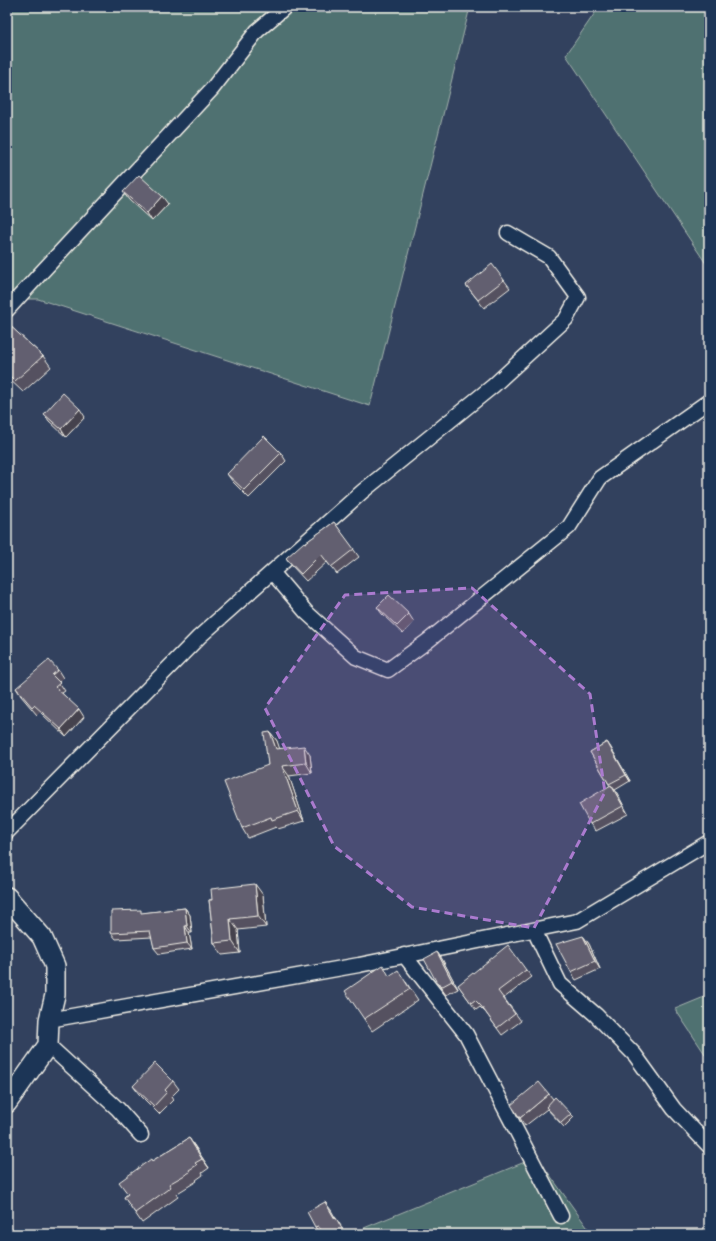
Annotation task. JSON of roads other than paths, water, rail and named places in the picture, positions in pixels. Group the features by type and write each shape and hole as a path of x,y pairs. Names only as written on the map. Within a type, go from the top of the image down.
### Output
{"street":[{"path":"7,310 38,274 212,89 257,31 285,7"},
{"path":"7,832 199,637 363,490 494,386 566,319 578,297 549,257 508,233"},
{"path":"272,572 306,612 356,657 388,670 429,640 569,527 600,478 709,401"},
{"path":"49,1020 404,956 576,921 709,842"},
{"path":"7,897 42,937 55,966 55,995 49,1020 48,1045 7,1103"},
{"path":"534,930 560,984 596,1015 636,1055 674,1109 709,1146"},
{"path":"404,956 466,1034 561,1216"},
{"path":"48,1045 118,1110 141,1134"}]}
